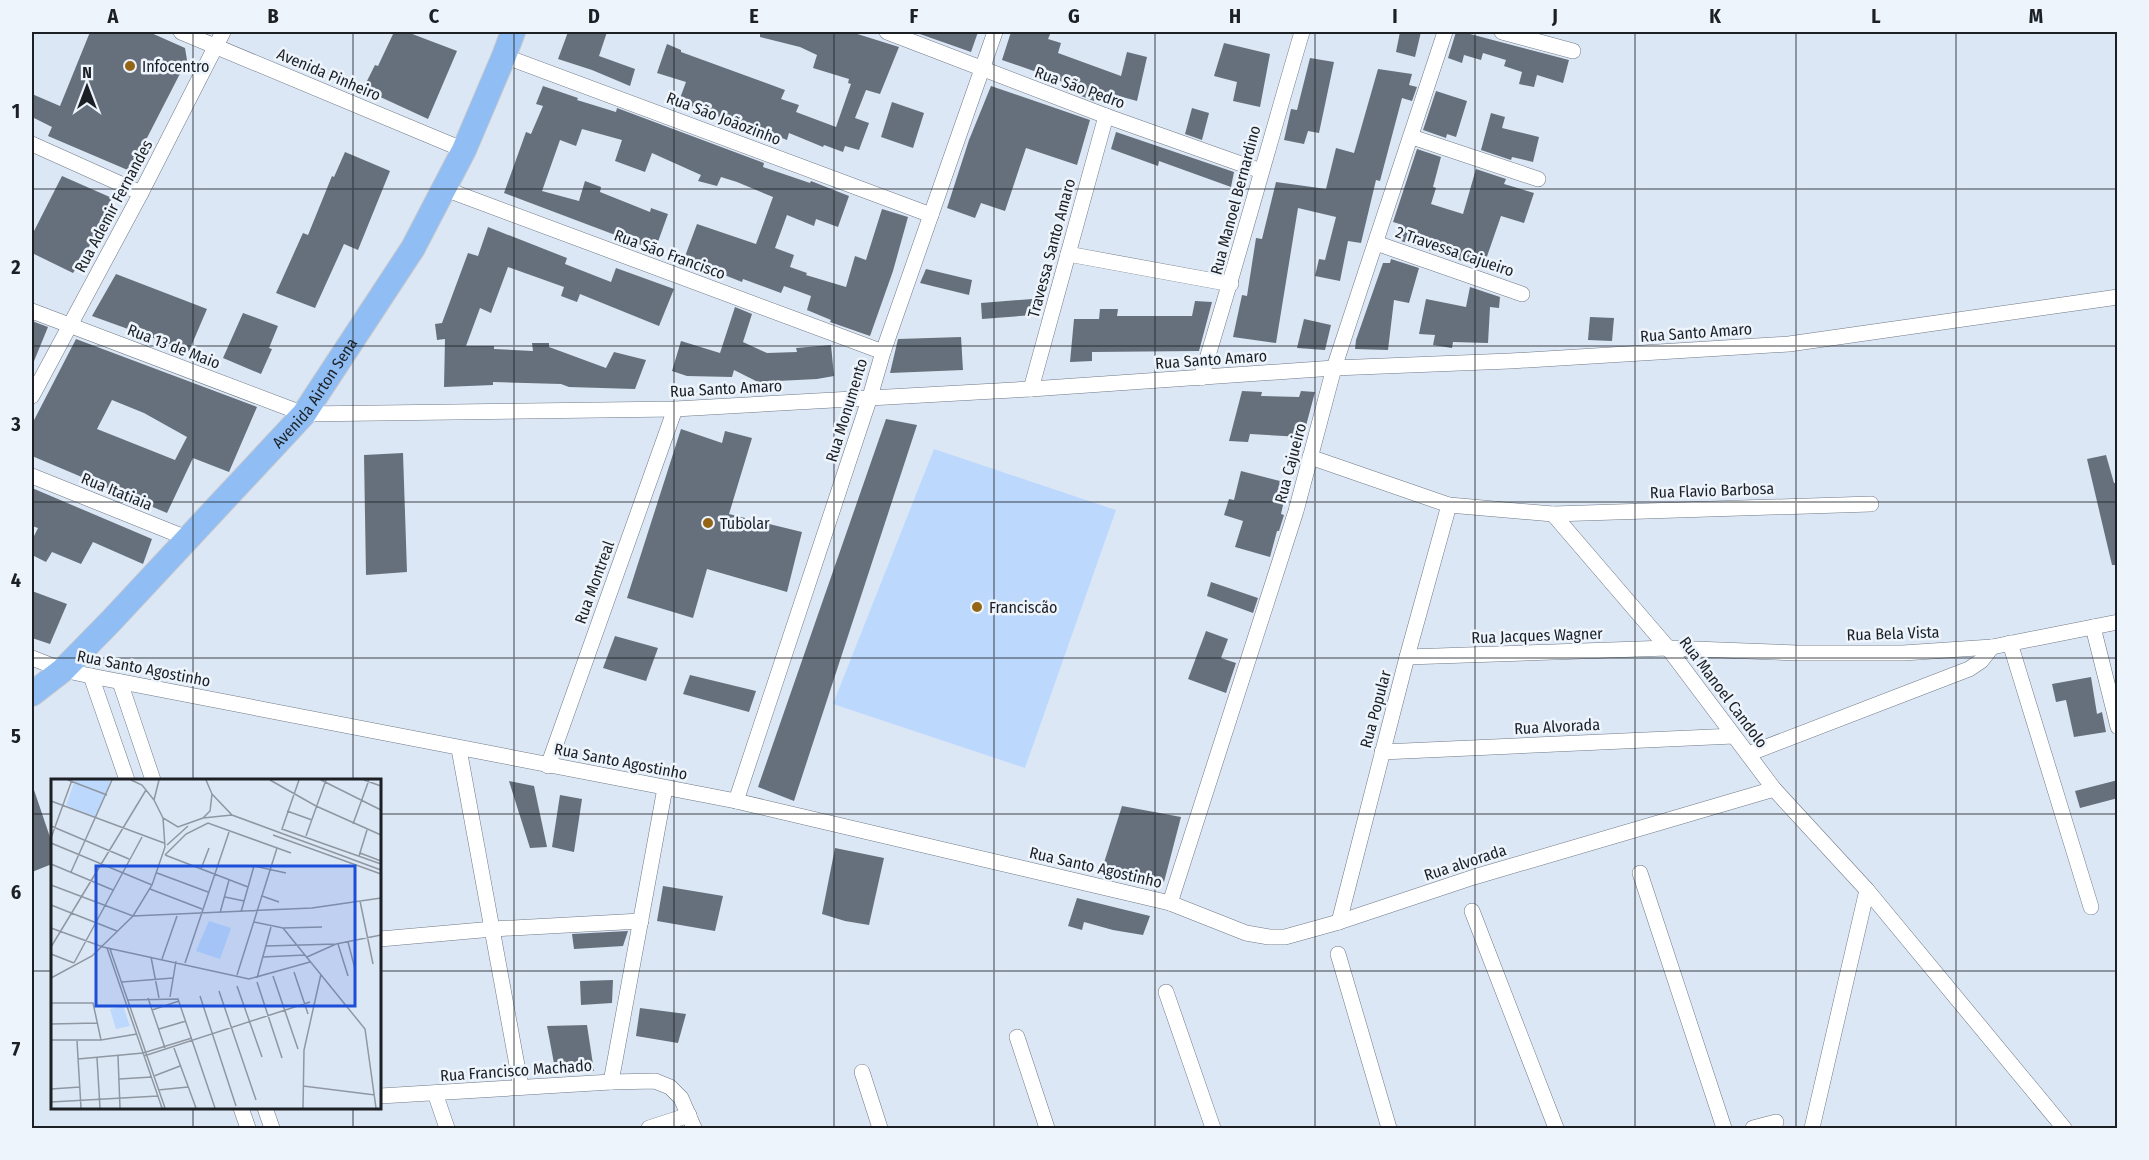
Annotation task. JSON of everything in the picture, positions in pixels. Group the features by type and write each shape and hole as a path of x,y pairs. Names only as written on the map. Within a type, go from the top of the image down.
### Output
{"main road":[{"name":"Avenida Airton Sena","path":"32,694 63,670 189,539 304,414 413,248 464,150 513,32"}],"street":[{"name":"Avenida Pinheiro","path":"181,32 464,150"},
{"name":"Rua Ademir Fernandes","path":"32,396 141,193 223,32"},
{"name":"Rua São Pedro","path":"887,32 1106,116 1261,171"},
{"name":"Rua Monumento","path":"736,801 883,352 994,32"},
{"name":"Rua Manoel Bernardino","path":"1201,378 1231,284 1302,32"},
{"name":"Rua Cajueiro","path":"1170,903 1261,622 1334,368 1445,32"},
{"path":"1502,32 1573,51"},
{"name":"Rua São Joãozinho","path":"504,56 931,215"},
{"name":"Travessa Santo Amaro","path":"1031,389 1106,116"},
{"path":"1412,137 1538,179"},
{"path":"32,144 141,193"},
{"name":"Rua São Francisco","path":"445,189 883,352"},
{"name":"2 Travessa Cajueiro","path":"1376,243 1522,294"},
{"path":"1068,254 1231,284"},
{"name":"Rua Santo Amaro","path":"304,414 675,409 1031,389 1334,368 1510,361 1789,344 2118,297"},
{"name":"Rua 13 de Maio","path":"32,311 304,414"},
{"name":"Rua Montreal","path":"548,766 675,409"},
{"name":"Rua Flavio Barbosa","path":"1310,457 1449,505 1553,514 1871,504"},
{"name":"Rua Itatiaia","path":"32,476 189,539"},
{"name":"Rua Popular","path":"1339,922 1407,657 1449,505"},
{"name":"Rua Manoel Candolo","path":"1553,514 1668,648 1774,789 1867,890 2064,1128"},
{"name":"Rua Bela Vista","path":"1668,648 1798,654 1903,653 1992,646 2118,622"},
{"path":"2093,627 2118,727"},
{"path":"2010,643 2091,907"},
{"path":"1748,754 1969,669 1981,661 1992,646"},
{"name":"Rua Jacques Wagner","path":"1407,657 1668,648"},
{"name":"Rua Santo Agostinho","path":"32,658 63,670 120,682 736,801 1170,903"},
{"path":"91,676 127,779"},
{"path":"120,682 153,779"},
{"name":"Rua Alvorada","path":"1382,752 1734,736"},
{"path":"459,749 521,1087"},
{"path":"611,1082 665,788"},
{"name":"Rua alvorada","path":"1170,903 1246,933 1284,937 1339,922 1474,877 1774,789"},
{"path":"1640,873 1724,1128"},
{"path":"1812,1128 1867,890"},
{"path":"1472,911 1556,1128"},
{"path":"381,939 493,929 641,921"},
{"path":"1338,954 1389,1128"},
{"path":"1166,992 1213,1128"},
{"path":"1017,1036 1047,1128"},
{"path":"862,1072 880,1128"},
{"name":"Rua Francisco Machado","path":"381,1096 655,1081 670,1087 681,1098 692,1122"},
{"path":"435,1093 447,1128"},
{"path":"242,1109 248,1128"},
{"path":"266,1109 272,1128"},
{"path":"649,1128 692,1122"},
{"path":"1753,1128 1776,1122"}],"shaded area":[{"name":"Franciscão","path":"934,449 1116,510 1025,768 833,704"}],"building":[{"path":"90,32 149,32 185,48 187,60 130,171 48,136 52,127 32,117 32,94 60,106"},
{"path":"394,32 407,32 457,51 428,119 363,89 375,65 378,66"},
{"path":"568,32 607,32 599,56 635,69 630,86 558,59"},
{"path":"760,32 851,32 899,47 880,94 866,90 855,118 869,123 859,150 845,146 843,152 824,145 823,147 789,133 787,140 749,125 748,128 679,101 686,82 657,73 667,44 681,52 785,90 781,99 799,105 796,112 836,127 851,84 848,83 849,79 813,68 817,55 800,47 760,37"},
{"path":"917,32 978,32 971,52"},
{"path":"1011,32 1051,32 1048,39 1061,43 1058,53 1121,76 1127,52 1147,57 1137,101 1097,90 1094,101 1061,88 1063,82 1002,60"},
{"path":"1400,32 1421,32 1415,57 1396,52"},
{"path":"1456,32 1471,32 1470,34 1569,60 1563,83 1537,75 1534,87 1519,84 1522,72 1504,66 1506,60 1483,53 1481,60 1464,55 1462,63 1448,58"},
{"path":"1224,43 1270,54 1260,107 1233,101 1237,82 1214,76"},
{"path":"1310,58 1334,62 1319,133 1308,131 1304,144 1284,140 1291,109 1297,110"},
{"path":"1378,69 1412,74 1409,85 1417,87 1412,101 1402,98 1380,181 1376,180 1361,243 1348,241 1340,281 1315,276 1319,259 1325,260 1336,217 1298,208 1276,343 1233,337 1242,295 1247,296 1256,238 1262,239 1276,182 1326,189 1336,148 1354,153"},
{"path":"543,86 616,112 617,108 764,163 763,167 810,183 811,181 849,196 838,227 816,219 814,226 787,215 775,248 794,255 790,267 807,273 806,275 846,287 855,256 866,260 882,209 908,217 893,271 870,336 830,322 831,320 807,310 811,296 784,286 781,293 743,279 742,282 684,259 697,224 756,244 773,197 737,182 721,177 717,186 698,181 701,175 652,153 645,172 615,161 622,140 582,129 576,146 560,140 542,191 579,201 585,181 601,187 600,192 650,212 651,208 668,214 655,250 504,193 526,132 531,134 543,106 536,104"},
{"path":"991,86 1090,120 1077,165 1026,148 1005,211 981,203 975,218 947,208 969,140"},
{"path":"1436,91 1467,101 1456,137 1447,134 1446,138 1423,130"},
{"path":"892,102 924,113 913,148 881,137"},
{"path":"1192,108 1209,113 1202,140 1185,134"},
{"path":"1491,113 1505,117 1502,128 1539,137 1533,162 1512,157 1511,160 1481,150"},
{"path":"1116,132 1234,172 1231,187 1159,161 1158,166 1111,149"},
{"path":"1417,149 1441,157 1431,204 1463,214 1476,169 1506,179 1504,184 1534,193 1524,223 1501,216 1483,268 1398,240 1403,225 1393,222"},
{"path":"345,152 390,171 358,250 344,244 315,308 276,293 303,233 308,235 332,176 334,177"},
{"path":"62,176 112,198 87,251 73,273 32,253 32,235"},
{"path":"488,227 567,258 565,264 611,282 616,268 674,289 659,326 580,294 577,302 561,296 564,287 508,267 491,313 480,308 466,346 494,346 494,349 533,351 532,343 549,343 549,347 606,368 614,352 646,360 635,389 493,382 493,385 444,387 445,339 437,340 435,324 442,323 468,253 478,256"},
{"path":"1391,259 1419,268 1409,303 1394,300 1388,350 1355,349 1356,340 1383,263 1390,263"},
{"path":"926,269 972,280 969,295 920,283"},
{"path":"116,274 207,309 189,351 92,316"},
{"path":"1470,287 1500,297 1499,308 1490,307 1488,343 1453,342 1452,348 1433,345 1435,335 1419,334 1426,299 1466,307"},
{"path":"1032,299 1033,315 982,319 981,303"},
{"path":"1195,301 1212,302 1199,351 1092,352 1092,361 1070,362 1074,319 1099,319 1100,309 1118,309 1117,316 1192,316"},
{"path":"735,307 752,314 743,342 767,353 797,352 796,348 831,345 834,376 758,382 734,370 732,377 687,376 672,371 681,341 720,353"},
{"path":"243,313 278,326 269,348 272,349 261,374 223,358"},
{"path":"1590,317 1614,318 1612,341 1588,340"},
{"path":"1304,319 1331,325 1325,350 1297,348"},
{"path":"32,321 48,327 32,366"},
{"path":"961,337 963,370 890,373 898,339"},
{"path":"76,339 257,407 229,472 193,458 167,513 32,456 32,424","holes":["112,400 144,413 187,437 175,460 97,429"]},
{"path":"1242,391 1262,392 1261,396 1299,397 1301,391 1315,392 1303,437 1250,434 1248,442 1229,441"},
{"path":"886,419 917,425 794,801 758,787"},
{"name":"Tubolar","path":"681,429 722,443 725,431 752,438 729,514 802,532 787,592 707,569 693,618 627,598"},
{"path":"403,453 407,572 366,575 364,455"},
{"path":"2106,455 2114,483 2118,483 2118,565 2112,565 2087,459"},
{"path":"1241,471 1288,483 1281,514 1284,515 1270,557 1235,547 1243,521 1224,515 1229,499 1234,500"},
{"path":"32,488 152,539 143,564 93,542 81,564 52,552 46,562 32,555 32,540 38,528 32,526"},
{"path":"1211,582 1258,598 1253,613 1207,596"},
{"path":"32,591 67,604 50,644 32,638"},
{"path":"1206,631 1228,639 1221,658 1236,663 1226,693 1188,679"},
{"path":"615,636 658,648 646,681 603,668"},
{"path":"690,675 756,691 749,712 683,694"},
{"path":"2091,677 2097,714 2102,712 2106,732 2074,737 2066,700 2056,702 2052,684"},
{"path":"2118,780 2118,798 2080,808 2075,791"},
{"path":"509,781 534,786 547,847 530,848"},
{"path":"32,790 34,790 51,840 51,864 32,872"},
{"path":"560,795 582,799 574,852 552,847"},
{"path":"1122,806 1181,817 1164,882 1102,869"},
{"path":"835,848 884,858 869,925 822,914"},
{"path":"663,886 723,896 715,931 657,921"},
{"path":"1077,898 1150,916 1143,935 1084,922 1082,930 1068,926"},
{"path":"628,931 623,946 574,949 572,934"},
{"path":"613,980 612,1003 581,1005 580,981"},
{"path":"640,1008 686,1014 678,1043 636,1036"},
{"path":"587,1025 594,1071 556,1074 547,1026"}],"place":[{"name":"Infocentro","path":"130,66"},
{"name":"Tubolar","path":"708,523"},
{"name":"Franciscão","path":"977,607"}]}
